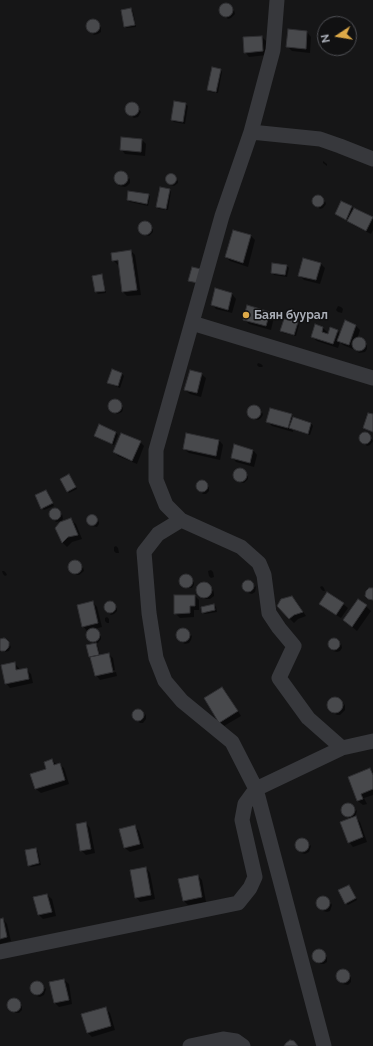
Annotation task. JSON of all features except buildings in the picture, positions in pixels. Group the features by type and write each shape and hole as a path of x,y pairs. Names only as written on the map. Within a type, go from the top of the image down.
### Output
{"street":[{"path":"277,0 274,50 251,132 222,216 156,450 156,480 166,505 180,520 241,547 259,563 264,575 269,613 294,646 279,678 308,718 342,748"},
{"path":"251,132 320,139 373,159"},
{"path":"192,323 373,378"},
{"path":"180,520 158,534 144,552 149,614 156,658 165,681 182,701 232,742 256,789 324,1046"},
{"path":"0,952 238,903 250,888 255,877 242,820 245,804 256,789 342,748 373,741"},
{"path":"190,1046 223,1039 236,1042 243,1046"}],"place":[{"name":"Баян буурал","path":"246,315"}]}
